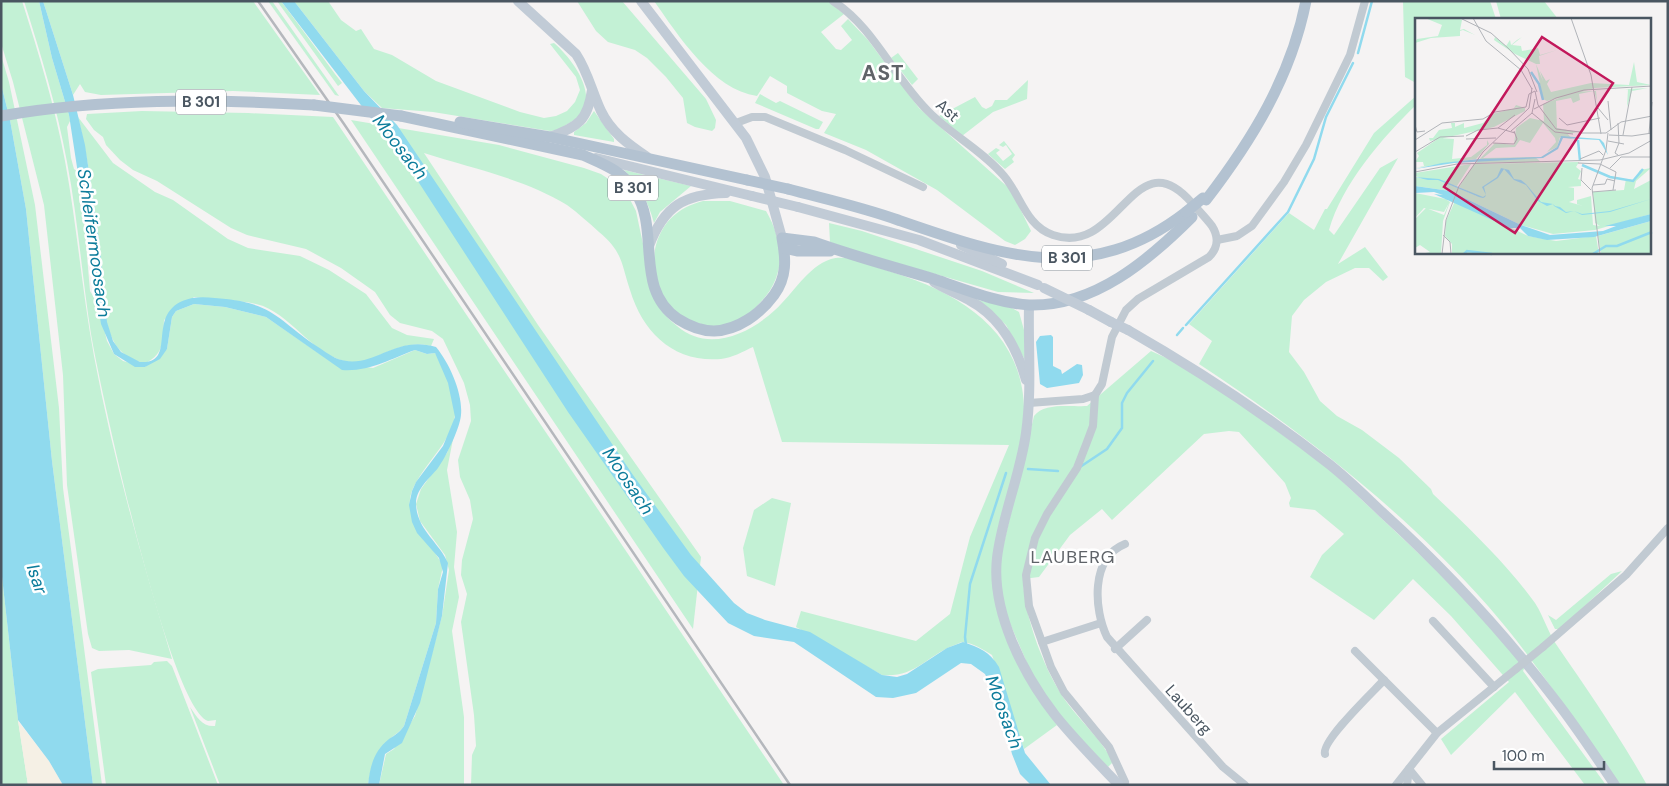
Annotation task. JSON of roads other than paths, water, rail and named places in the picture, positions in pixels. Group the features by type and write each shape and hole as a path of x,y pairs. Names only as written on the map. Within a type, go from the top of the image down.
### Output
{"main road":[{"name":"B 301","path":"518,1 576,54 592,86 601,111 615,132 647,157"},
{"name":"B 301","path":"641,1 736,123 761,166 783,243 785,271"},
{"name":"B 301","path":"783,243 806,240 982,295 1029,304 1074,299 1094,291 1135,266 1165,243 1218,185 1257,128 1278,88 1292,53 1306,1"},
{"path":"550,137 577,125 590,106 592,86"},
{"name":"B 301","path":"1,116 87,104 249,101 314,105 477,124 647,157 788,189 867,210 940,235 1020,256 1044,258 1089,256 1134,244 1189,215"},
{"name":"B 301","path":"401,116 583,155 798,207 911,238 1041,286"},
{"name":"B 301","path":"583,155 611,167 635,190 645,210 651,277 662,303 681,320 704,330 730,328 753,316 776,292 790,264 809,251"},
{"name":"B 301","path":"649,246 662,218 681,202 704,194 737,192"},
{"name":"B 301","path":"940,235 990,258 1041,286"},
{"name":"B 301","path":"783,243 809,251 837,251"},
{"path":"926,277 976,304 1002,328 1020,360 1029,398"},
{"path":"1041,286 1128,330 1185,363 1269,418 1331,465 1467,594 1557,702 1615,785"},
{"path":"1029,304 1029,398 1024,443 1000,545 998,601 1007,628 1041,695 1056,716 1122,783"}],"street":[{"name":"Ast","path":"833,1 847,10 929,113 1004,175 1035,225 1056,236 1072,238 1087,235 1103,226 1138,190 1151,184 1165,183 1182,191 1212,226 1217,240"},
{"path":"1122,783 1109,747 1064,692 1051,667 1042,642 1030,606 1026,575 1035,538 1047,514 1077,468 1085,449 1093,426 1095,395 1102,384 1112,337 1126,310 1138,299 1204,262 1214,252 1217,240 1242,234 1252,226 1274,197 1306,145 1350,55 1365,1"},
{"path":"736,123 752,117 765,117 845,150 923,187"},
{"path":"1029,398 1083,400 1095,395"},
{"path":"1396,785 1437,734 1566,629 1626,575 1668,528"},
{"name":"Lauberg","path":"1125,544 1112,554 1101,572 1098,596 1100,622 1106,637 1223,767 1245,785"},
{"path":"1115,649 1147,620"},
{"path":"1433,621 1494,687"},
{"path":"1042,642 1100,622"},
{"path":"1355,651 1437,734"},
{"path":"1325,754 1326,746 1351,715 1384,680"},
{"path":"1407,785 1409,769"},
{"path":"1409,769 1422,785"}],"water":[{"name":"Schleifermoosach","path":"39,1 43,1 73,95 85,145 99,239 107,322 113,341 121,352 140,362 152,361 158,355 161,346 164,324 168,313 177,304 192,298 209,297 242,301 266,309 315,345 338,359 362,360 396,348 421,344 436,347 451,370 460,398 460,421 445,457 421,488 416,503 417,512 424,528 448,563 442,616 420,703 402,743 385,754 379,785 368,785 370,771 376,754 404,726 436,623 438,589 443,572 439,558 417,533 412,522 409,505 416,482 443,446 455,417 448,383 435,353 427,354 415,350 370,367 342,370 266,317 225,307 194,304 176,311 172,317 167,349 160,359 145,367 135,367 114,354 101,324 69,115 52,58"},
{"name":"Moosach","path":"281,1 294,1 364,91 397,125 633,475 691,555 734,603 747,613 765,620 810,632 882,675 897,677 907,674 947,648 963,642 984,651 992,657 999,667 1025,753 1051,785 1031,785 1020,774 1012,754 999,704 985,674 971,664 961,663 916,693 893,698 876,697 794,642 754,636 728,623 684,576 664,549 568,412 410,169"},
{"name":"Isar","path":"1,84 10,120 26,209 52,461 93,785 63,785 49,761 18,720 1,568"},
{"path":"1051,335 1053,337 1053,366 1061,370 1062,374 1077,364 1082,365 1083,375 1079,383 1047,388 1040,384 1036,342 1040,336"}],"waterway":[{"path":"1358,53 1372,1"},
{"path":"1186,325 1288,212 1314,159 1326,117 1353,63"},
{"path":"1177,335 1183,328"},
{"path":"1080,467 1107,449 1122,428 1122,403 1127,393 1153,361"},
{"path":"1028,469 1058,471"},
{"path":"966,645 965,637 970,584 1006,473"}],"railway":[{"path":"258,1 344,124 790,785"}],"district":[{"name":"AST","path":"883,73"},
{"name":"LAUBERG","path":"1073,557"}]}
